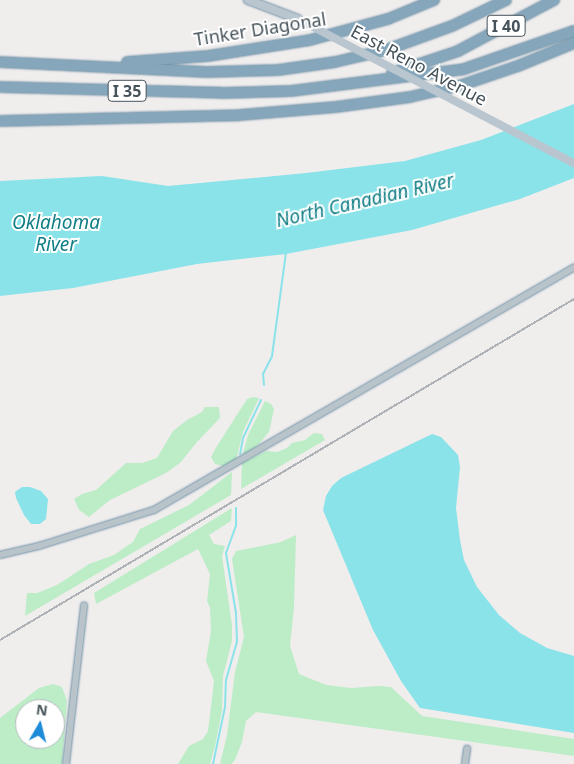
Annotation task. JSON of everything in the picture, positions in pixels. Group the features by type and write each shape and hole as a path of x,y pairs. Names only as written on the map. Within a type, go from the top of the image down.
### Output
{"highway":[{"name":"Tinker Diagonal","path":"86,65 208,56 310,40 388,19 434,0"},
{"name":"I 35","path":"0,62 239,73 335,62 404,44 452,26 506,0"},
{"name":"I 40","path":"363,82 458,51 554,0"},
{"name":"I 35","path":"0,87 230,93 291,91 464,69 570,33"},
{"path":"0,121 240,115 336,107 410,97 462,85 572,44"}],"main road":[{"name":"East Reno Avenue","path":"248,0 298,18 574,163"}],"street":[{"path":"0,555 39,546 154,510 574,268"},
{"path":"66,764 84,606"},
{"path":"465,764 467,749"}],"green space":[{"path":"259,398 243,432 236,460 224,466 215,464 211,457 217,446 247,399"},
{"path":"265,401 271,404 274,409 269,432 259,444 242,457 248,435"},
{"path":"205,407 219,407 220,418 180,463 166,473 110,500 89,517 79,510 74,499 82,494 96,490 126,463 142,463 157,458 173,431 187,420 202,412"},
{"path":"314,433 322,434 325,440 241,489 242,463 266,451 277,452 287,448 292,443 305,440"},
{"path":"232,472 231,495 25,616 27,593 37,593 57,585 89,564 114,555 133,542 140,529 189,505"},
{"path":"232,508 231,521 209,535 214,544 225,546 222,556 232,625 232,641 223,676 222,711 215,746 210,764 178,764 189,746 203,739 208,731 214,681 206,661 211,631 210,608 207,601 210,574 198,549 96,604 94,593"},
{"path":"296,535 294,607 290,646 299,674 326,685 351,688 391,687 422,716 574,739 574,756 256,712 246,721 242,742 235,760 231,764 220,764 227,735 235,672 244,637 232,559 236,551 281,542"},
{"path":"53,684 62,687 67,701 65,726 65,699 25,699 39,688"},
{"path":"15,706 15,749 63,749 62,764 0,764 0,718"}],"water":[{"name":"Oklahoma River","path":"574,104 574,178 520,199 412,230 286,254 197,264 73,288 0,296 0,181 102,176 168,186 306,173 405,161 481,140"},
{"path":"432,434 441,437 458,455 460,467 456,508 460,540 464,560 477,587 499,615 520,633 547,648 574,656 574,733 420,708 401,681 373,630 323,510 326,496 332,486 341,478"},
{"path":"22,487 30,487 41,491 48,499 46,519 40,524 31,524 24,515 15,492"}],"waterway":[{"path":"264,385 263,374 272,356 286,253"},
{"path":"240,454 243,438 261,400"},
{"path":"213,764 225,707 226,680 237,642 236,613 226,553 236,526 236,508"}],"railway":[{"path":"0,640 574,299"}],"water label":[{"name":"North Canadian River","path":"365,201"}]}
